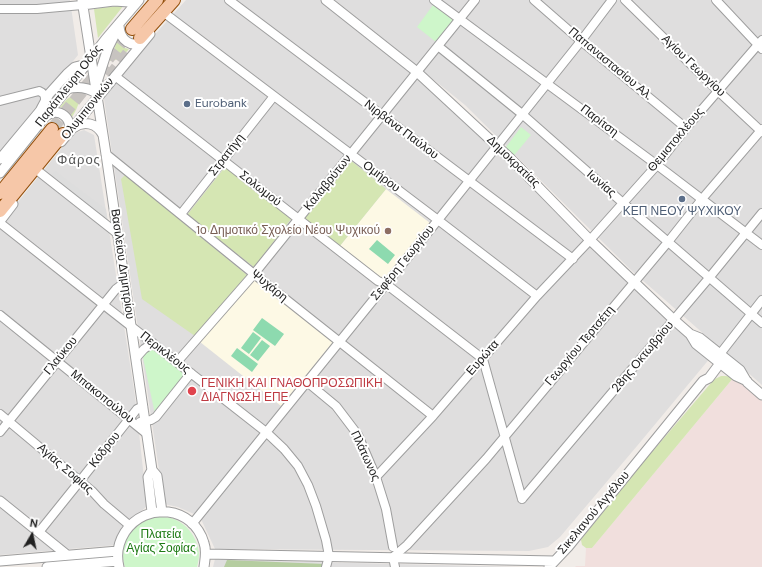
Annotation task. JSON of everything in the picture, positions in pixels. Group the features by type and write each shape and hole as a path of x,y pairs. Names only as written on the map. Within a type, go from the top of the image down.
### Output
{"main road":[{"path":"132,29 157,0"},
{"path":"143,39 174,0"},
{"path":"0,193 64,131"},
{"path":"0,211 64,131"}],"street":[{"path":"0,8 37,9 82,3 116,0 129,2 136,0"},
{"name":"Παράπλευρη Οδός","path":"0,172 139,0"},
{"name":"Ολυμπιονικών","path":"0,222 38,171 64,131 96,93 115,76 143,39 180,0"},
{"name":"Νιρβάνα Παύλου","path":"229,0 573,259"},
{"name":"Δημοκρατίας","path":"326,0 417,72 497,145 590,240 690,334 696,344 720,359 736,376 761,392"},
{"name":"Παρίτση","path":"434,0 762,244"},
{"name":"Καλαβρύτων","path":"178,362 254,274 475,0"},
{"name":"Παπαναστασίου Αλ.","path":"534,0 686,128"},
{"name":"Σεφέρη Γεωργίου","path":"192,524 438,220 612,0"},
{"name":"Αγίου Γεωργίου","path":"625,0 718,91 762,130"},
{"path":"716,0 761,45"},
{"name":"Βασιλείου Δημητρίου","path":"82,3 89,62 96,93 106,154 152,470 157,476 162,512"},
{"name":"Ομήρου","path":"167,15 537,296"},
{"path":"120,23 121,36 124,40 135,44 140,43 143,39"},
{"path":"67,89 82,87 96,93 108,48 120,23"},
{"name":"Θεμιστοκλέους","path":"590,240 657,165 718,91 761,45"},
{"name":"Ιωνίας","path":"438,46 522,114 762,323"},
{"path":"0,159 40,111 45,100 53,89 71,69 75,66 89,62 106,68 114,68 125,64"},
{"name":"Σολωμού","path":"115,76 378,281 386,284 484,359"},
{"path":"0,100 39,91 45,96 45,100"},
{"name":"Στρατήγη","path":"181,214 274,96"},
{"path":"44,117 54,112 64,116 68,120 69,130 64,131"},
{"path":"64,131 80,124 90,124 99,129 103,136"},
{"name":"Γεωργίου Τερτσέτη","path":"393,558 407,545 486,459 668,242 702,199 762,130"},
{"name":"Ψυχάρη","path":"106,154 432,416"},
{"path":"38,171 118,234"},
{"name":"28ης Οκτωβρίου","path":"505,436 522,499 674,320 762,213"},
{"name":"Περικλέους","path":"0,222 266,432 284,449 298,466 308,485 318,513 329,556 326,567"},
{"name":"Ευρώτα","path":"376,477 484,359 537,296 590,240"},
{"name":"Γλαύκου","path":"0,432 103,304 116,289 120,286 125,286"},
{"path":"720,359 762,300"},
{"name":"Μπακοπούλου","path":"0,315 147,434"},
{"path":"136,358 153,342"},
{"path":"484,359 505,436"},
{"name":"Σικελιανού Αγγέλου","path":"206,554 329,556 551,564 568,547 703,381 709,378 720,359"},
{"path":"129,419 136,422 151,420 156,417 191,373"},
{"name":"Πλάτωνος","path":"307,382 336,406 358,435 376,477 386,509 393,547"},
{"name":"Κόδρου","path":"39,532 129,419 143,406"},
{"name":"Αγίας Σοφίας","path":"0,414 80,481 129,525"},
{"name":"Βασιλείου Δημητρίου","path":"152,470 148,477 152,512"},
{"path":"0,501 67,555"},
{"path":"47,567 118,564 118,551 121,537 129,525 138,518 152,512 172,512 183,517 199,532 204,543 206,554 205,567"},
{"path":"43,567 50,564 54,556 51,542"},
{"path":"0,561 118,551"},
{"name":"Σικελιανού Αγγέλου","path":"205,567 218,558 229,554"},
{"path":"393,558 395,567"}],"shaded area":[{"path":"0,0 70,0 78,55 0,152"},
{"path":"186,0 320,0 413,73 492,147 341,335 194,514 178,507 164,504 103,92"},
{"path":"335,0 762,0 762,385 632,271 465,105"},
{"path":"84,130 94,135 135,396 147,506 133,519 116,545 0,555 0,224 73,134"},
{"path":"497,150 711,357 560,537 548,547 529,551 215,549 201,519"},
{"path":"55,171 106,209 108,222 50,177"},
{"name":"1ο Δημοτικό Σχολείο Νέου Ψυχικού","path":"386,189 430,223 383,280 339,247"},
{"path":"254,279 333,342 281,406 200,342"},
{"path":"734,377 762,401 762,567 575,567 585,566 586,548 592,548"},
{"path":"218,558 227,560 525,567 213,567 215,559"}],"green space":[{"path":"124,5 98,38 94,9"},
{"path":"433,5 453,20 436,42 417,27"},
{"path":"117,41 125,48 129,49 121,57 110,61"},
{"path":"82,95 72,117 68,110 60,107 69,97"},
{"path":"521,127 531,135 511,159 503,151"},
{"path":"349,159 386,189 339,247 303,217"},
{"path":"225,167 291,219 254,267 187,215"},
{"path":"125,175 247,275 195,336 142,299 121,179"},
{"path":"377,240 395,255 388,264 369,249"},
{"path":"262,318 284,334 275,346 253,330"},
{"path":"253,332 261,338 249,354 241,348"},
{"path":"262,340 270,346 258,361 250,355"},
{"path":"152,346 188,374 155,414 142,353"},
{"path":"237,348 258,364 252,372 231,356"},
{"path":"721,376 734,377 592,548 586,548 582,545 581,540 583,537 646,459 711,383"},
{"name":"Πλατεία Αγίας Σοφίας","path":"158,517 177,520 191,532 198,548 199,556 197,567 125,567 123,553 126,540 134,528 149,519"},
{"path":"227,560 325,564 324,567 224,567"}],"tunnel":[{"path":"52,129 132,29"},
{"path":"98,91 140,38"}],"place":[{"name":"Eurobank","path":"187,104"},
{"name":"ΚΕΠ ΝΕΟΥ ΨΥΧΙΚΟΥ","path":"682,199"},
{"name":"1ο Δημοτικό Σχολείο Νέου Ψυχικού","path":"388,231"},
{"name":"ΓΕΝΙΚΗ ΚΑΙ ΓΝΑΘΟΠΡΟΣΩΠΙΚΗ ΔΙΑΓΝΩΣΗ ΕΠΕ","path":"192,391"}],"district":[{"name":"Φάρος","path":"79,161"}]}
